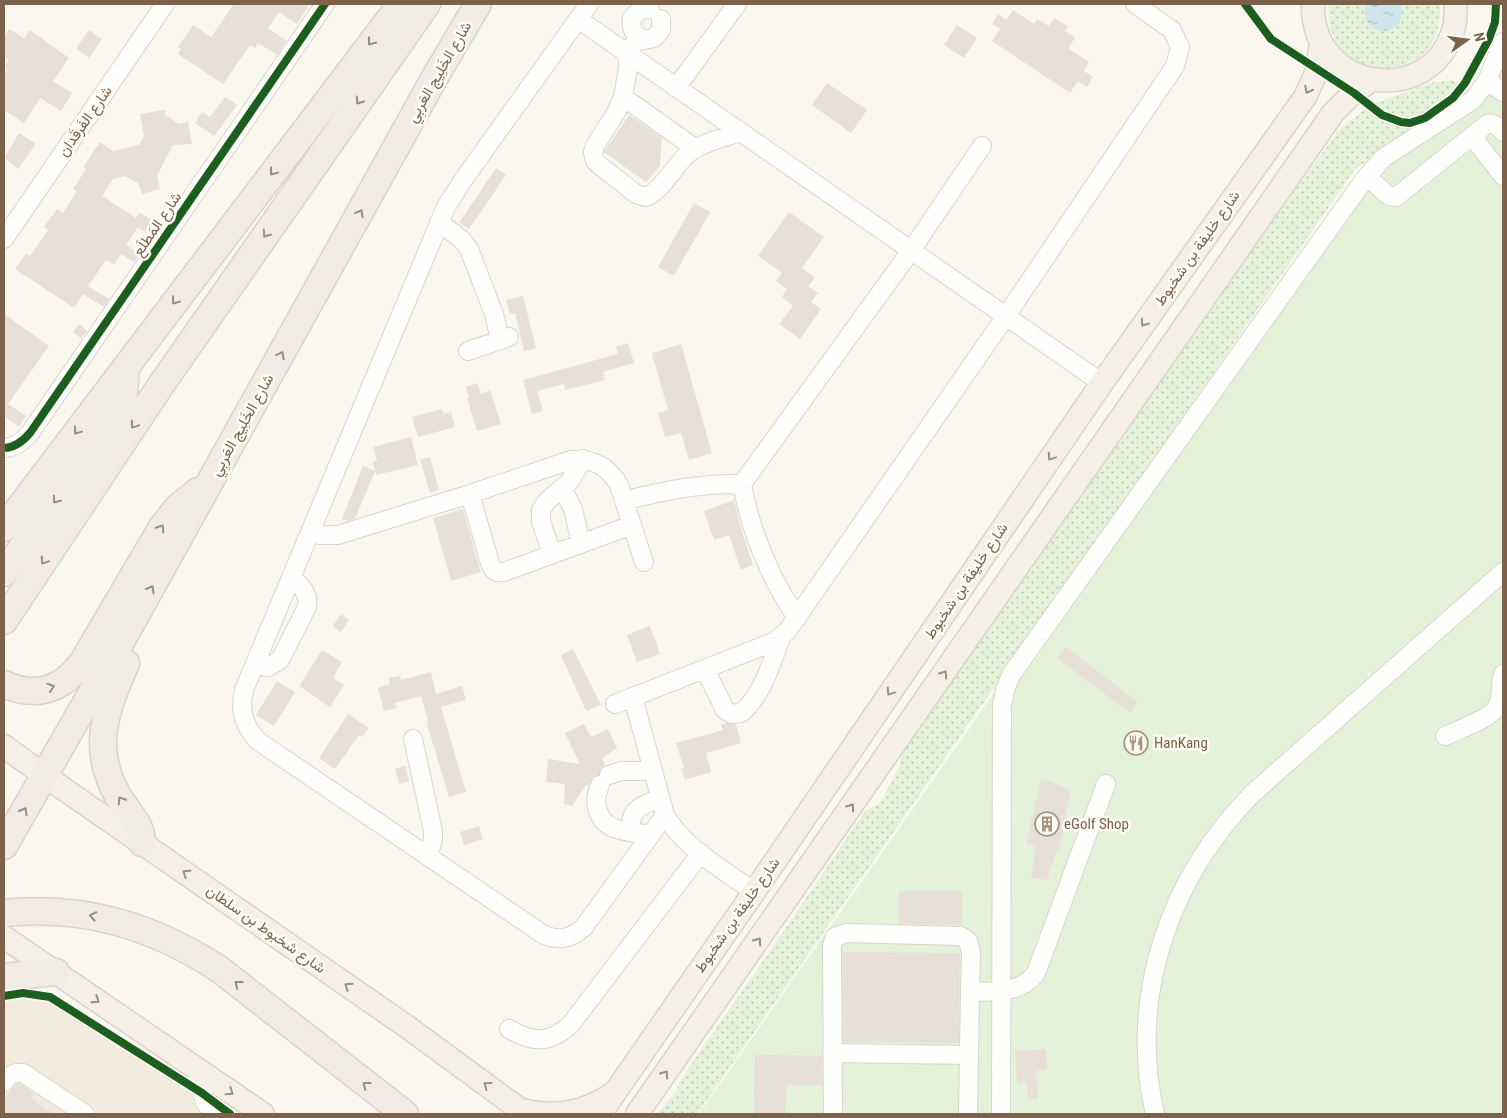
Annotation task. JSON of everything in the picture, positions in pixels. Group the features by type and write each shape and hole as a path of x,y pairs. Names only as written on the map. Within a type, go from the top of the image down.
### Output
{"highway":[{"path":"4,528 401,4"},
{"path":"4,621 161,385 427,4"},
{"name":"شارع الخَلِيج العَربِي","path":"4,846 127,631 430,86 478,4"},
{"path":"4,573 113,419 124,394 126,367"},
{"path":"4,684 14,689 40,691 53,688 74,674 165,522 187,498 209,485"},
{"path":"127,631 129,646 127,660 108,704 104,723 103,743 105,763 110,780 118,796 139,825 142,843"},
{"path":"4,913 62,912 90,916 136,927 171,941 196,954 219,970 405,1114"},
{"path":"4,977 56,972"}],"main road":[{"path":"1312,4 1314,25 1321,44 1334,61 1351,73 1371,80 1392,81 1413,75 1431,64 1445,48 1454,26 1456,4"},
{"name":"شارع خليفة بن شخبوط","path":"600,1114 1102,383 1305,97 1316,73 1321,44"},
{"path":"639,1113 1333,113 1350,96 1371,80"},
{"name":"شارع شخبوط بن سلطان","path":"4,746 406,1026 522,1112"},
{"path":"4,936 263,1114"},
{"path":"522,1112 549,1114 570,1112 598,1103 614,1092"}],"street":[{"name":"شارع الفَرقَدان","path":"4,239 166,4"},
{"name":"شارع المَطلَع","path":"4,448 12,448 18,445 30,433 325,4"},
{"path":"589,4 463,180 440,222 255,665 242,701 243,718 250,733 258,741 552,938 570,938 584,928 665,815"},
{"path":"676,88 737,4"},
{"path":"705,669 725,710 732,714 741,713 752,701 764,682 782,638 1006,316 1175,66 1180,48 1172,30 1136,4"},
{"path":"640,10 656,14 661,30 654,38 644,40 638,37 632,29 632,18 640,10"},
{"path":"578,19 910,252 1102,383"},
{"path":"638,37 628,54 628,68 623,97 617,111 594,148 594,157 598,164 640,197 650,196 683,159 696,149 740,132"},
{"path":"1001,1114 1002,705 1011,675 1367,177 1383,158 1467,105 1487,81 1503,42"},
{"path":"1487,81 1503,92"},
{"path":"623,97 696,149"},
{"path":"1367,177 1389,196 1396,197 1487,124 1498,126 1503,132"},
{"path":"1472,136 1503,176"},
{"path":"797,618 783,598 761,554 746,508 742,484 910,252 982,146"},
{"path":"440,222 461,239 469,249 505,339 468,351"},
{"path":"311,531 319,535 338,535 571,460 583,459 605,467 614,475 644,562"},
{"path":"552,554 540,516 543,505 574,475 583,459"},
{"path":"624,501 677,488 742,484"},
{"path":"562,488 575,515 581,544"},
{"path":"470,494 490,564 493,570 497,572 504,572 632,525"},
{"path":"1155,1114 1149,1080 1148,1056 1148,1023 1152,983 1170,917 1199,859 1223,826 1252,794 1503,572"},
{"path":"255,665 261,668 268,667 280,660 307,607 307,594 304,588 291,578"},
{"path":"615,704 782,638"},
{"path":"1445,736 1487,716 1496,709 1500,699 1503,674"},
{"path":"633,697 665,815 680,837 754,892"},
{"path":"413,739 433,831 433,840 428,856"},
{"path":"651,834 612,827 601,818 596,798 605,780 621,770 653,771"},
{"path":"970,992 1002,991 1021,986 1030,982 1036,973 1106,784"},
{"path":"632,832 631,820 637,809 660,798"},
{"path":"509,1029 534,1040 564,1032 701,853"},
{"path":"833,1114 832,946 835,937 846,933 961,936 968,941 971,952 968,1114"},
{"path":"832,1053 969,1055"},
{"path":"196,1068 205,1102 213,1114"},
{"path":"4,1082 14,1073 23,1073 85,1114"}],"shaded area":[{"path":"36,989 61,998 242,1114 4,1114 4,991"}],"green space":[{"path":"1329,4 1440,4 1437,32 1424,53 1405,64 1384,68 1362,64 1344,52 1332,32"},
{"path":"1503,40 1503,1114 699,1114 1357,175 1445,124 1465,106"},
{"path":"1452,80 1471,91 1460,107 1356,168 697,1114 657,1114 677,1090 678,1084 685,1073 865,811 880,803 900,766 902,751 1291,195 1340,129 1370,105 1430,83"}],"water":[{"path":"1367,4 1400,4 1402,11 1399,23 1386,31 1379,31 1369,24 1366,19"}],"building":[{"path":"234,4 310,4 297,24 279,12 268,28 287,41 277,55 258,43 255,48 250,45 223,84 178,54 181,49 178,47 193,25 211,37"},
{"path":"1013,10 1034,24 1037,19 1049,26 1054,18 1068,26 1065,31 1075,38 1068,48 1089,62 1084,71 1093,77 1087,87 1078,81 1070,93 992,41 1000,29 992,24 998,14 1006,20"},
{"path":"957,25 977,38 964,58 944,45"},
{"path":"9,29 24,38 30,30 69,58 53,81 72,93 61,111 40,98 24,123 4,110 4,76 7,70 4,67 9,60 4,57 4,37"},
{"path":"89,30 102,39 89,58 76,48"},
{"path":"827,83 867,110 851,133 812,105"},
{"path":"225,97 237,105 214,136 195,123 202,112 210,117"},
{"path":"165,110 165,115 179,124 188,122 192,144 173,145 157,176 160,189 142,194 138,183 125,176 113,179 102,196 136,218 139,212 158,224 150,235 138,227 126,245 140,254 134,262 121,254 114,264 106,260 88,286 109,299 104,307 83,294 74,308 15,269 26,253 30,256 48,230 44,227 57,209 63,213 77,191 73,189 86,169 83,167 100,142 113,151 139,145 144,136 140,114"},
{"path":"629,115 662,138 660,166 646,182 604,152"},
{"path":"19,133 36,144 18,169 4,158"},
{"path":"496,168 506,175 469,229 459,223"},
{"path":"694,203 710,212 674,276 658,267"},
{"path":"789,212 824,237 802,268 815,278 808,286 818,293 811,302 821,309 800,339 779,324 793,306 782,297 787,289 776,281 782,273 758,256"},
{"path":"523,296 536,348 524,351 515,313 510,314 506,300"},
{"path":"4,314 49,346 8,404 26,416 19,427 4,416"},
{"path":"79,324 87,331 81,338 73,332"},
{"path":"628,343 634,363 603,372 605,380 565,390 564,384 537,391 543,411 532,414 523,380 618,354 616,347"},
{"path":"681,344 712,453 689,460 681,433 665,437 658,413 668,410 652,353"},
{"path":"477,383 481,394 490,390 501,424 477,431 467,398 469,397 466,387"},
{"path":"442,409 444,414 451,412 455,427 418,437 412,417"},
{"path":"411,437 418,465 376,475 373,462 377,461 373,447"},
{"path":"430,457 439,490 430,493 420,460"},
{"path":"363,466 375,471 355,519 347,521 342,519"},
{"path":"734,500 753,565 741,570 729,535 714,540 704,511"},
{"path":"463,509 481,572 451,581 433,518"},
{"path":"341,614 349,620 341,632 333,626"},
{"path":"650,626 660,654 637,662 627,635"},
{"path":"1066,647 1138,702 1130,713 1057,658"},
{"path":"573,649 601,705 586,711 561,655"},
{"path":"322,650 342,662 333,678 344,685 330,707 299,686"},
{"path":"431,672 436,694 462,686 466,700 441,707 466,792 449,797 426,721 428,721 421,696 395,703 397,708 384,711 378,688 390,684 389,678 400,676 401,680"},
{"path":"277,681 295,692 274,726 256,715"},
{"path":"348,714 369,728 362,737 359,735 335,769 319,758"},
{"path":"727,723 736,724 741,743 706,753 711,772 685,780 681,769 684,768 676,743 723,730 721,725"},
{"path":"584,724 591,737 608,729 617,748 602,758 605,765 601,768 599,775 593,777 589,785 586,785 572,806 564,804 565,784 546,782 548,759 580,764 565,733"},
{"path":"405,766 409,781 399,784 395,769"},
{"path":"1041,778 1071,790 1059,850 1057,850 1047,880 1031,878 1036,846 1026,844"},
{"path":"479,826 483,839 464,845 460,832"},
{"path":"899,891 962,891 962,925 899,924"},
{"path":"843,952 960,953 959,1043 843,1042"},
{"path":"1046,1049 1047,1070 1036,1071 1038,1099 1028,1099 1027,1083 1017,1084 1015,1051"},
{"path":"755,1055 822,1056 822,1085 787,1085 786,1114 754,1114"},
{"path":"20,1083 34,1093 31,1098 52,1114 4,1114 4,1099 15,1085"}],"cycle path":[{"path":"4,448 18,444 30,433 325,4"},
{"path":"1245,4 1271,39 1354,93 1382,115 1401,122 1410,123 1425,118 1453,98 1465,83 1489,39 1495,22 1496,4"},
{"path":"4,996 23,993 50,997 202,1093 230,1114"}],"place":[{"name":"HanKang","path":"1136,743"},
{"name":"eGolf Shop","path":"1047,824"}]}
